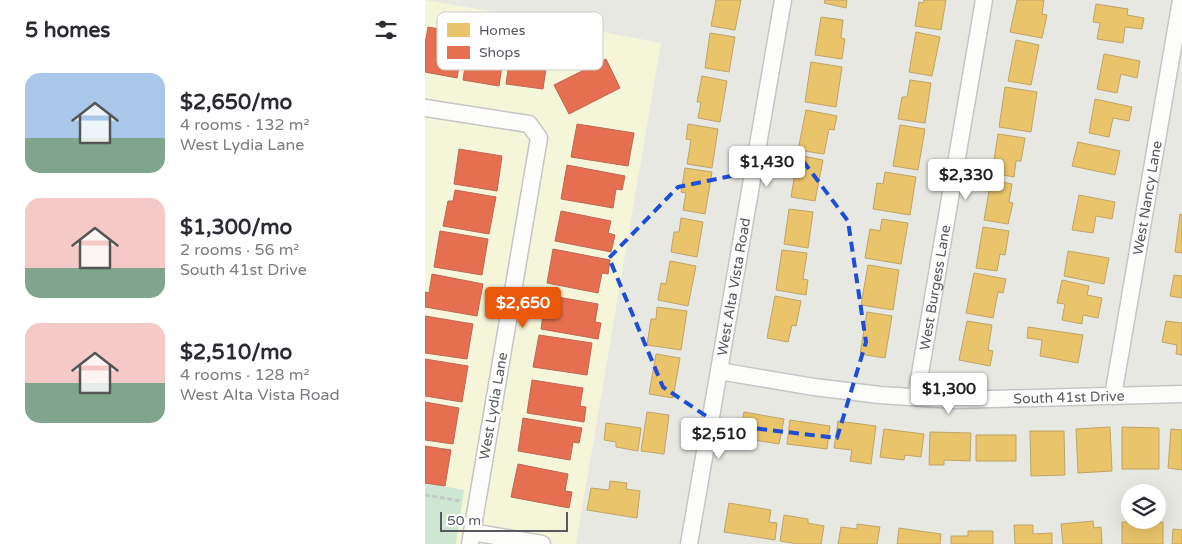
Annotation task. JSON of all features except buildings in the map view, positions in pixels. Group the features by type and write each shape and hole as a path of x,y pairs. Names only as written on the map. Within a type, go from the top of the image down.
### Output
{"street":[{"name":"West Alta Vista Road","path":"689,544 783,0"},
{"name":"West Burgess Lane","path":"917,397 984,0"},
{"name":"West Nancy Lane","path":"1113,396 1181,0"},
{"name":"West Lydia Lane","path":"425,108 529,124 539,138 471,538"},
{"name":"South 41st Drive","path":"719,371 814,387 880,395 955,400 1182,394"},
{"path":"471,538 542,544"}],"path":[{"path":"425,495 477,504"}],"highlighted area":[{"path":"803,161 848,221 866,342 837,438 718,424 663,387 609,258 678,187"}],"shaded area":[{"path":"425,0 496,12 437,12 437,70 603,70 603,32 661,43 576,544 425,544"},
{"path":"425,483 464,490 456,544 425,544"}]}
